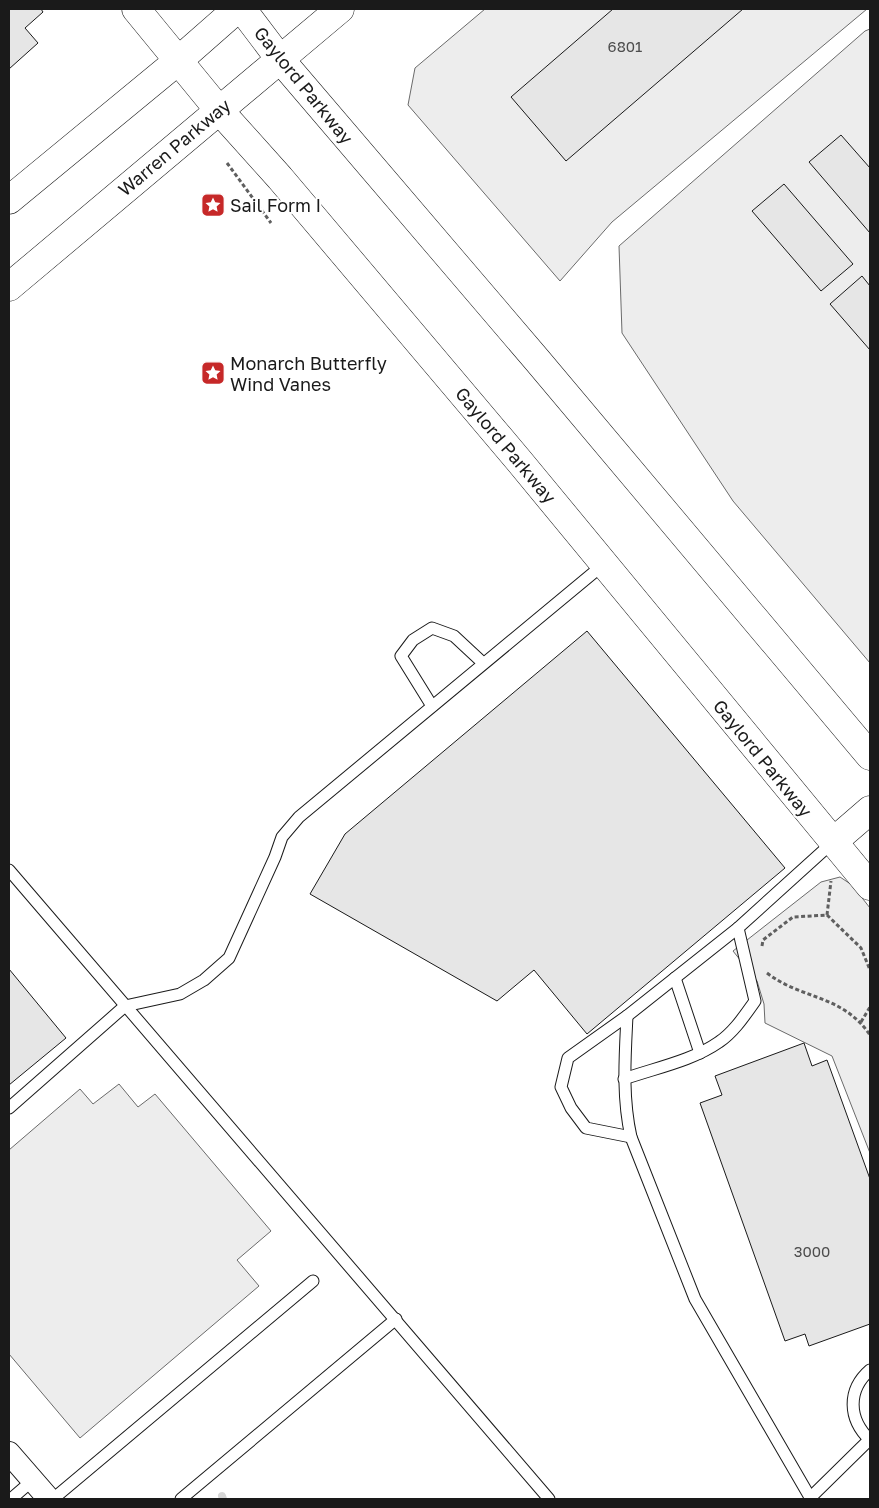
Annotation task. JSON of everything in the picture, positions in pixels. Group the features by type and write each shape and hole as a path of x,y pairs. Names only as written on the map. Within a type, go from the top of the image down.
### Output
{"street":[{"name":"Gaylord Parkway","path":"136,9 218,109 293,193 604,564 870,886"},
{"path":"9,200 179,60 237,9"},
{"name":"Gaylord Parkway","path":"242,9 278,58 550,374 870,756"},
{"name":"Warren Parkway","path":"9,287 278,58 340,9"},
{"path":"832,842 870,810"},
{"path":"9,1453 51,1499"}],"lane":[{"path":"9,1108 125,1006 180,994 204,980 229,958 275,857 282,837 299,817 604,564"},
{"path":"432,706 401,656 413,640 432,628 454,636 483,663"},
{"path":"631,1137 586,1128 571,1108 560,1087 568,1058 627,1016 738,928 832,842"},
{"path":"9,870 549,1499"},
{"path":"624,1079 700,1052 720,1042 740,1022 755,1001 738,928"},
{"path":"675,978 700,1052"},
{"path":"627,1016 624,1079 627,1120 631,1137 695,1299 811,1498 870,1440 860,1429 854,1417 852,1403 855,1389 862,1377 870,1370"},
{"path":"51,1499 313,1281"},
{"path":"181,1499 396,1319"},
{"path":"10,1499 33,1480"}],"path":[{"path":"227,163 271,223"},
{"path":"827,915 831,878"},
{"path":"762,949 763,940 794,917 827,915 861,948 870,970"},
{"path":"759,967 782,984 828,1000 861,1022 870,1035"},
{"path":"861,1022 870,1007"}],"shaded area":[{"path":"485,9 867,9 612,222 560,281 408,105 415,68"},
{"path":"870,29 870,663 733,501 622,333 619,246 865,31"},
{"path":"840,877 852,885 870,908 870,1153 832,1056 765,1023 764,1004 757,981 733,951 821,882"},
{"path":"119,1084 138,1107 155,1094 271,1231 237,1260 259,1286 80,1438 9,1354 9,1150 80,1089 93,1104"}],"building":[{"path":"9,9 41,9 43,12 25,28 38,43 9,69"},
{"path":"613,9 743,9 566,161 511,97"},
{"path":"841,135 870,168 870,233 809,162"},
{"path":"784,184 853,264 821,291 752,211"},
{"path":"862,276 870,286 870,350 830,304"},
{"path":"587,631 785,868 587,1034 534,970 497,1001 310,894 345,834"},
{"path":"9,969 66,1038 9,1085"},
{"path":"804,1043 812,1066 827,1060 870,1179 870,1324 809,1346 805,1334 785,1341 700,1103 722,1095 715,1076"}],"place":[{"name":"Sail Form I","path":"213,205"},
{"name":"Monarch Butterfly Wind Vanes","path":"213,373"}]}
